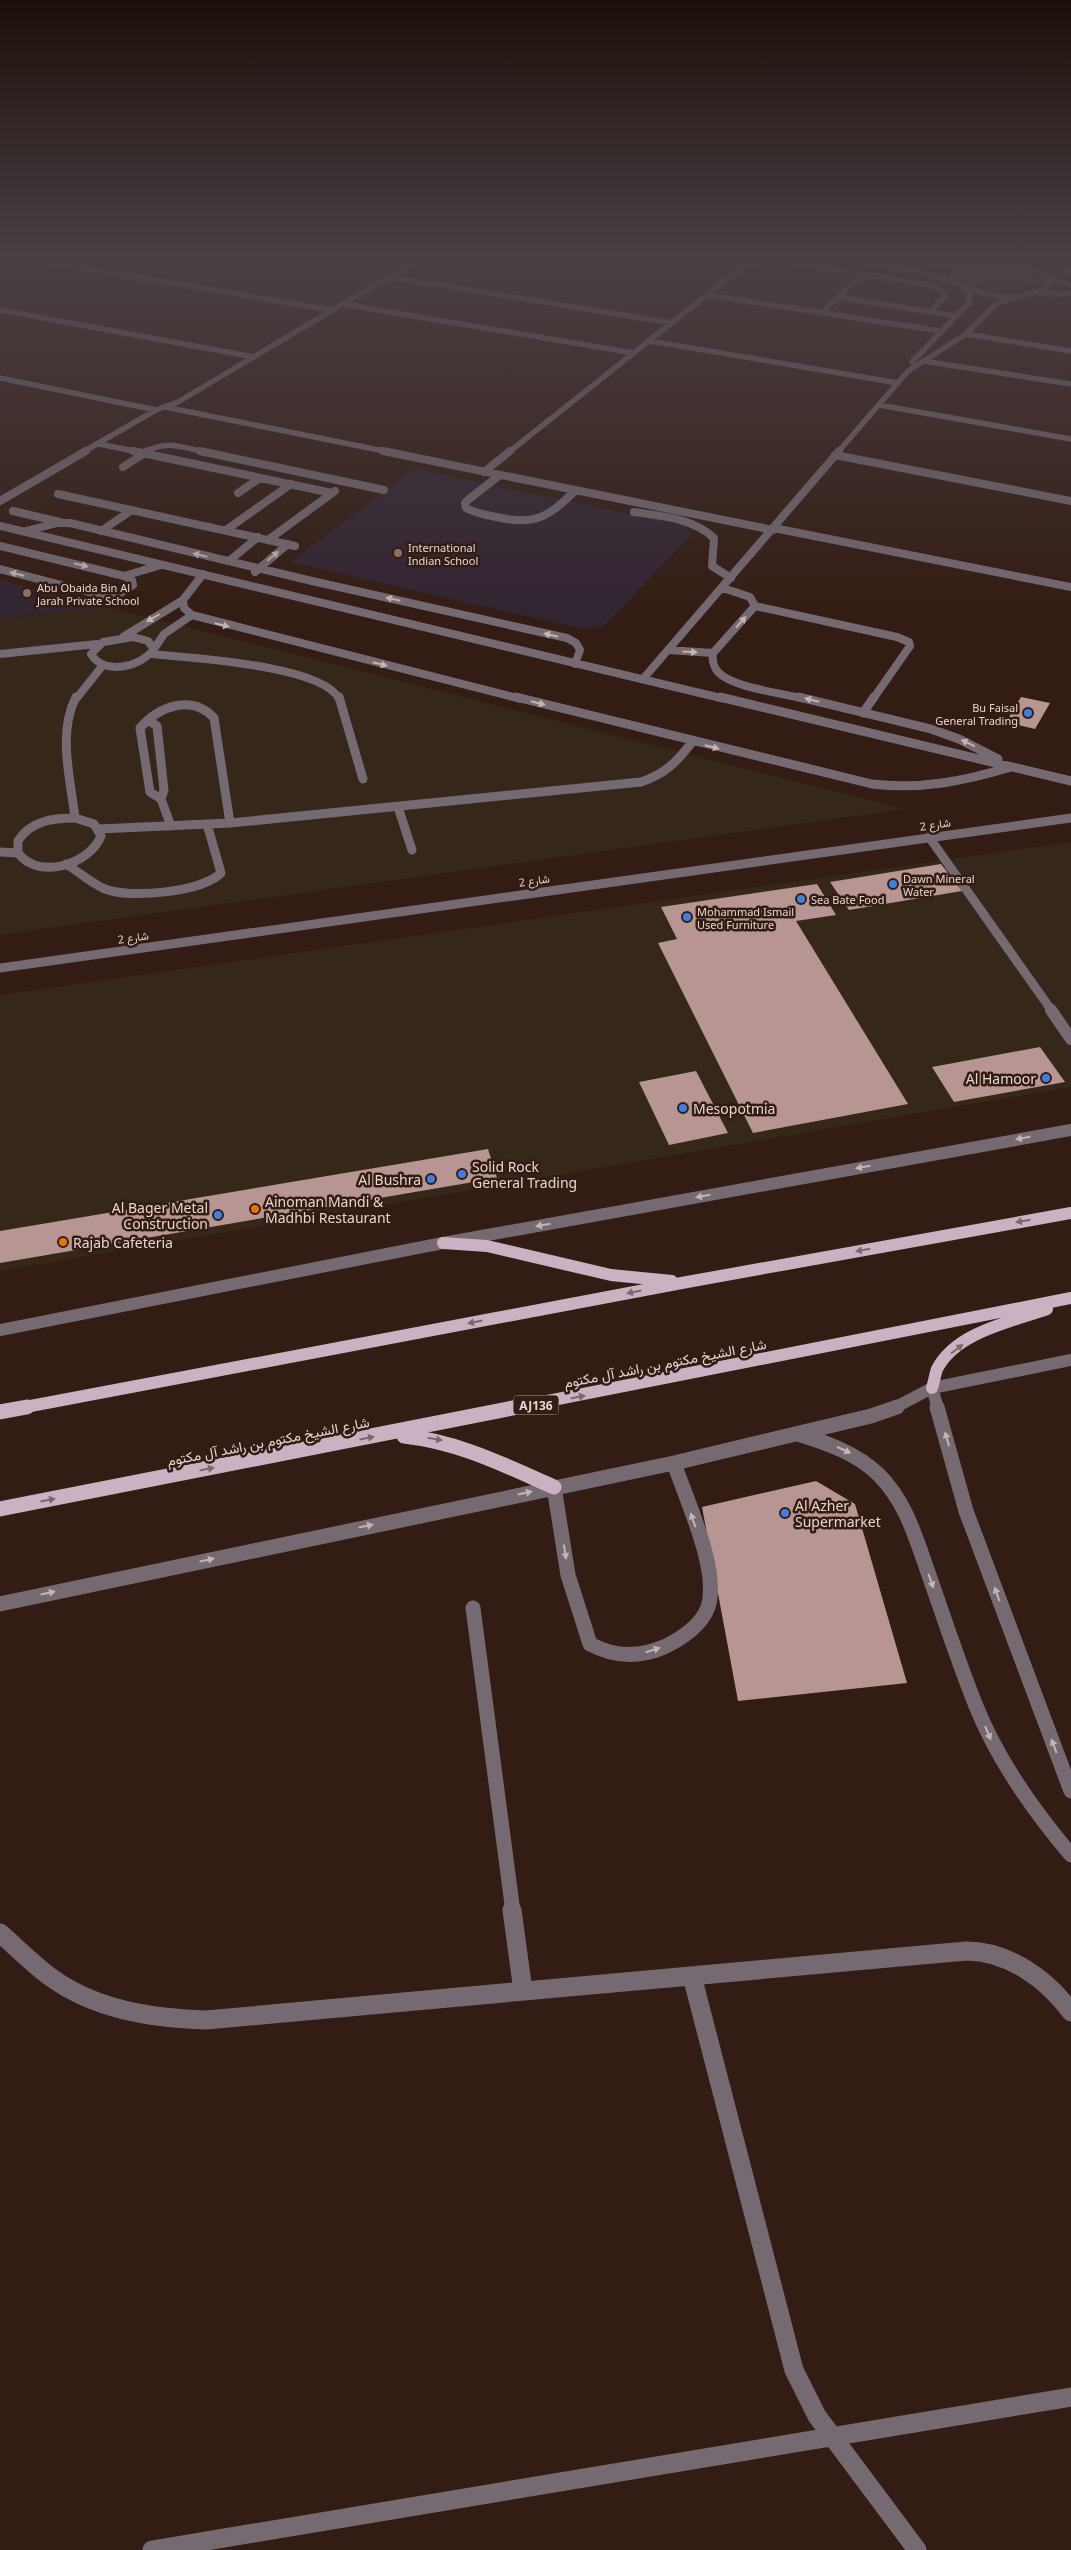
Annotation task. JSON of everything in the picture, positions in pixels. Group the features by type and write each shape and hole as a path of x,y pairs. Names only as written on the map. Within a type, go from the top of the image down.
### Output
{"main road":[{"path":"0,1412 687,1282 1071,1213"},
{"path":"443,1243 509,1250 611,1275 687,1282"},
{"path":"932,1388 938,1368 954,1349 991,1330 1071,1299"},
{"name":"شارع الشيخ مكتوم بن راشد آل مكتوم","path":"0,1509 387,1435 1071,1299"},
{"path":"387,1435 446,1441 475,1450 554,1486"}],"street":[{"path":"0,501 156,410 166,407 219,377"},
{"path":"484,472 604,377"},
{"path":"863,377 898,383"},
{"path":"643,679 903,377"},
{"path":"1026,377 1071,384"},
{"path":"0,378 156,410"},
{"path":"879,405 1071,439"},
{"path":"166,407 484,472 1071,587"},
{"path":"99,444 332,493"},
{"path":"124,467 158,445 166,444 384,490"},
{"path":"835,455 1071,501"},
{"path":"500,475 469,499 465,503 466,508 480,514 532,523 544,518 576,490"},
{"path":"238,493 260,478"},
{"path":"268,540 347,482"},
{"path":"226,530 291,484"},
{"path":"58,494 292,545 242,583"},
{"path":"101,531 132,510"},
{"path":"13,511 258,569 567,638 576,643 580,650 575,664"},
{"path":"634,512 690,524 710,532 714,538 709,558 712,566 731,578"},
{"path":"24,532 65,523"},
{"path":"0,526 242,583 297,590 575,664 1071,781"},
{"path":"229,562 258,537"},
{"path":"0,546 124,576 132,580 133,585 128,591 104,596 0,569"},
{"path":"124,576 161,564"},
{"path":"0,654 98,644 123,636 183,600 203,574"},
{"path":"297,590 312,581"},
{"path":"723,588 750,598 755,606 897,637 909,642 910,646 864,713"},
{"path":"183,600 184,608 192,615 692,742 879,787 911,789 941,786 1011,767"},
{"path":"755,606 713,653 711,661 714,669 722,676 735,682 945,733 971,744 1011,767"},
{"path":"98,644 93,649 92,658 103,665 132,665 153,652 164,634 192,615"},
{"path":"123,636 148,641 153,652"},
{"path":"668,650 713,653"},
{"path":"153,652 285,671 307,676 325,683 337,694 342,706 363,779"},
{"path":"75,818 68,722 78,696 86,683 103,665"},
{"path":"705,694 735,682"},
{"path":"171,826 161,799 150,792 148,787 140,728 163,709 186,705 196,705 211,712 230,823"},
{"path":"148,720 157,726 164,790 161,799"},
{"path":"99,829 100,843 95,849 88,855 66,864 54,866 31,863 18,853 16,847 18,840 31,827 52,820 75,818 86,820 99,829 230,823 641,782 660,776 674,768 692,742"},
{"path":"398,807 412,850"},
{"name":"شارع 2","path":"0,968 1071,818"},
{"path":"66,864 106,889 119,893 149,892 214,880 221,873 207,824"},
{"path":"929,837 1071,1039"},
{"path":"0,852 18,853"},
{"path":"0,1330 443,1243 1071,1130"},
{"path":"0,1604 554,1486 674,1463 871,1416 900,1406 932,1388 1071,1360"},
{"path":"932,1388 966,1511 1071,1792"},
{"path":"798,1434 835,1446 857,1456 879,1475 898,1501 916,1538 976,1705 992,1744 1013,1782 1040,1820 1071,1855"},
{"path":"554,1486 568,1575 590,1644 612,1654 640,1654 668,1645 689,1630 702,1618 710,1599 710,1570 674,1463"},
{"path":"473,1608 523,1991"},
{"path":"0,1932 50,1977 84,1996 122,2011 163,2019 206,2020 950,1951 981,1952 1012,1962 1042,1980 1071,2012"},
{"path":"692,1976 786,2344 804,2395 816,2416 917,2550"},
{"path":"152,2550 1071,2397"}],"shaded area":[{"path":"414,469 684,525 693,533 604,626 582,629 291,562"},
{"name":"Abu Obaida Bin Al Jarah Private School","path":"0,580 108,607 0,619"},
{"path":"108,607 905,809 0,935 0,619"},
{"path":"1071,842 1071,1087 0,1271 0,995"}],"building":[{"name":"Bu Faisal General Trading","path":"1021,697 1050,703 1035,729 1006,722"},
{"path":"941,864 962,891 849,910 830,882"},
{"path":"817,884 836,915 796,921 908,1104 753,1133 658,943 677,939 661,907"},
{"path":"1040,1047 1065,1082 954,1102 932,1067"},
{"name":"Mesopotmia","path":"696,1071 728,1133 669,1145 639,1082"},
{"path":"488,1149 497,1178 0,1263 0,1231"},
{"path":"816,1481 855,1504 907,1683 738,1701 702,1507"}],"place":[{"name":"International Indian School","path":"398,553"},
{"name":"Abu Obaida Bin Al Jarah Private School","path":"27,593"},
{"name":"Bu Faisal General Trading","path":"1028,713"},
{"name":"Dawn Mineral Water","path":"893,884"},
{"name":"Sea Bate Food","path":"801,899"},
{"name":"Mohammad Ismail Used Furniture","path":"687,917"},
{"name":"Al Hamoor","path":"1046,1078"},
{"name":"Mesopotmia","path":"683,1108"},
{"name":"Solid Rock General Trading","path":"462,1174"},
{"name":"Al Bushra","path":"431,1179"},
{"name":"Ainoman Mandi & Madhbi Restaurant","path":"255,1209"},
{"name":"Al Bager Metal Construction","path":"218,1215"},
{"name":"Rajab Cafeteria","path":"63,1242"},
{"name":"Al Azher Supermarket","path":"785,1513"}]}
